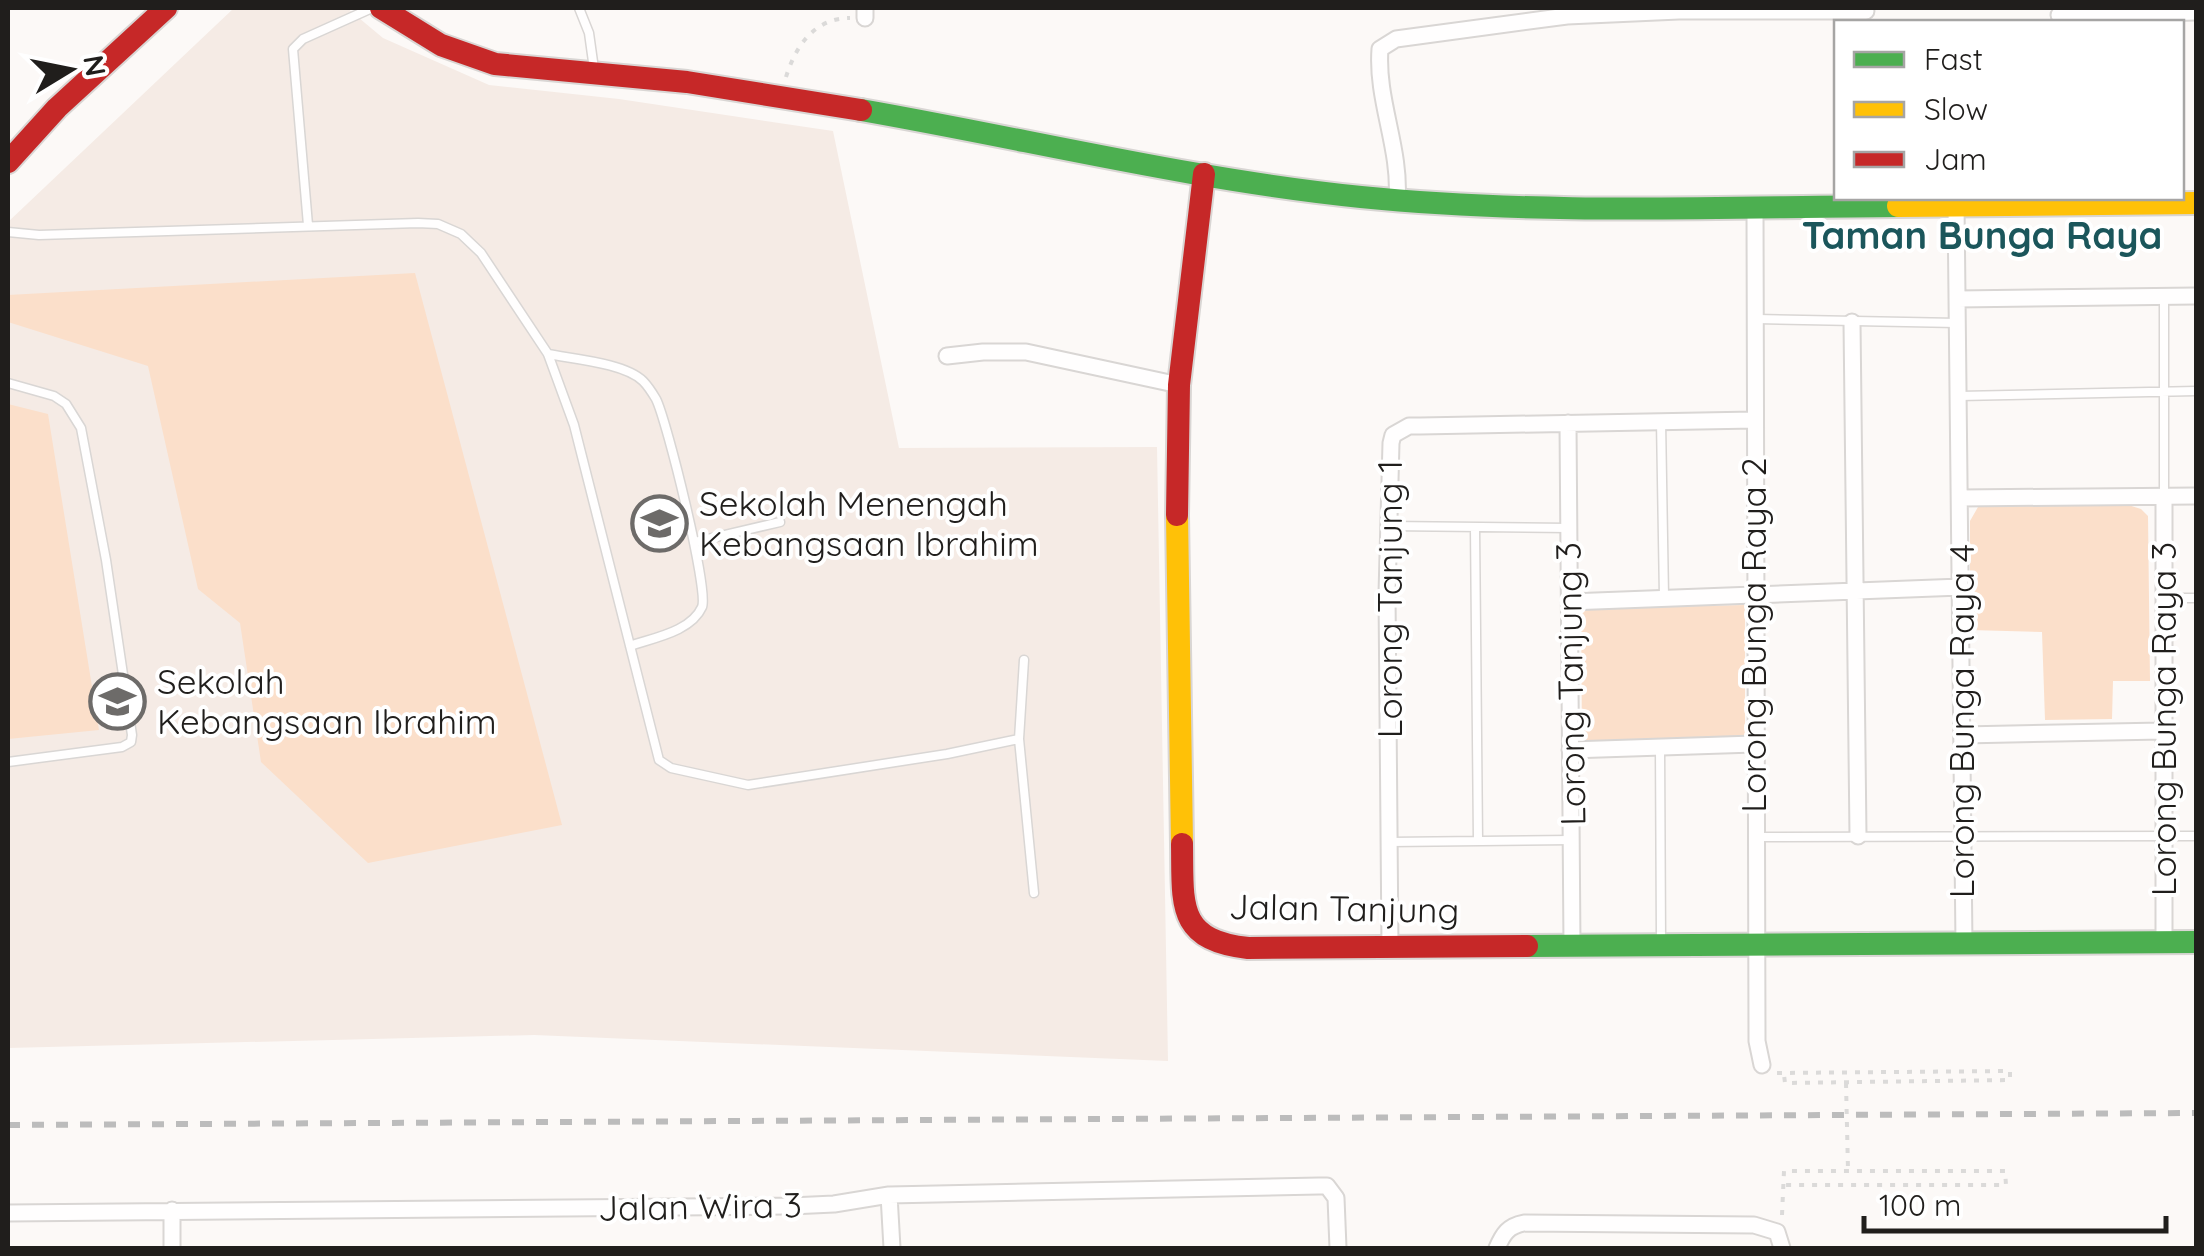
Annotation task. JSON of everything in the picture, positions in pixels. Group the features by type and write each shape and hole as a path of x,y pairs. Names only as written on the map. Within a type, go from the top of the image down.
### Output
{"street":[{"path":"8,162 57,108 166,8"},
{"path":"381,8 427,37 478,60 524,69 780,96 1204,174 1396,200 1512,209 1859,201 2196,203"},
{"path":"2058,15 2196,12"},
{"path":"1396,200 1397,166 1378,71 1380,48 1396,38 1567,16 1866,14"},
{"name":"Jalan Tanjung","path":"1204,174 1179,385 1183,897 1195,930 1218,945 2196,942"},
{"name":"Lorong Bunga Raya 4","path":"1956,204 1964,944"},
{"name":"Lorong Bunga Raya 2","path":"1755,206 1754,744 1757,1040 1762,1065"},
{"path":"1957,298 2196,296"},
{"path":"1852,322 1858,836"},
{"path":"947,356 1006,350 1026,352 1179,385"},
{"name":"Lorong Tanjung 1","path":"1390,947 1388,526 1390,443 1394,435 1401,429 1420,426 1754,420"},
{"name":"Lorong Tanjung 3","path":"1568,422 1572,946"},
{"name":"Lorong Bunga Raya 3","path":"2164,496 2164,942"},
{"name":"Lorong Bunga Raya 4","path":"1960,498 2196,496"},
{"path":"1569,602 1960,588"},
{"path":"1962,735 2162,731"},
{"path":"1570,750 1754,744"},
{"name":"Jalan Wira 3","path":"8,1213 791,1206 890,1195 1327,1186 1336,1198 1338,1248"},
{"path":"890,1195 892,1248"},
{"path":"172,1210 172,1248"},
{"path":"1497,1248 1502,1235 1512,1226 1543,1223 1754,1224 1777,1232 1782,1248"}],"lane":[{"path":"308,226 293,49 303,39 372,8"},
{"path":"579,8 589,33 594,74"},
{"path":"8,232 39,235 428,223 460,234 481,254 548,354 574,425 659,760 671,768 748,784 1019,740"},
{"path":"2164,296 2164,496"},
{"path":"1754,319 1957,323"},
{"path":"548,354 609,366 641,378 656,400 695,542 703,606 694,619 672,632 630,646"},
{"path":"8,383 54,396 66,404 81,428 106,560 132,735 122,747 8,762"},
{"path":"1959,396 2196,392"},
{"path":"1661,421 1664,598"},
{"path":"695,542 780,522"},
{"path":"1388,526 1569,528"},
{"path":"1474,527 1478,841"},
{"path":"2163,598 2196,598"},
{"path":"1024,660 1019,740 1034,893"},
{"path":"1660,746 1661,945"},
{"path":"1755,837 2196,836"},
{"path":"1390,842 1572,840"}],"path":[{"path":"780,96 792,58 817,27 829,19 865,13"},
{"path":"2010,1071 2010,1080 1846,1083 1785,1083 1784,1075 2010,1071"},
{"path":"1846,1083 1848,1170"},
{"path":"1783,1212 1784,1171 2006,1171 2006,1185 1784,1186"}],"shaded area":[{"name":"Sekolah Menengah Kebangsaan Ibrahim","path":"234,8 347,8 383,38 489,85 619,99 833,131 899,448 1157,447 1168,1061 534,1035 8,1048 8,222"},
{"path":"415,273 562,825 368,863 261,762 240,623 198,589 148,366 8,322 8,295"},
{"path":"8,404 48,414 99,730 8,739"},
{"path":"2125,504 2148,516 2150,681 2113,681 2112,719 2045,720 2042,632 1970,630 1970,521 1978,507 1986,505"},
{"path":"1745,605 1745,737 1582,743 1581,608"}],"railway":[{"path":"8,1125 2196,1113"}],"traffic: fast":[{"path":"861,110 1173,170 1361,197 1562,208 1898,206"},
{"path":"1527,946 2196,942"}],"traffic: slow":[{"path":"1898,206 2196,203"},
{"path":"1177,515 1182,844"}],"traffic: jam":[{"path":"8,162 57,108 166,8"},
{"path":"381,8 441,45 495,64 687,82 861,110"},
{"path":"1177,515 1179,385 1204,174"},
{"path":"1182,844 1188,916 1207,937 1225,944 1248,948 1527,946"}],"place":[{"name":"Sekolah Menengah Kebangsaan Ibrahim","path":"660,524"},
{"name":"Sekolah Kebangsaan Ibrahim","path":"118,702"}],"district":[{"name":"Taman Bunga Raya","path":"1982,236"}]}
